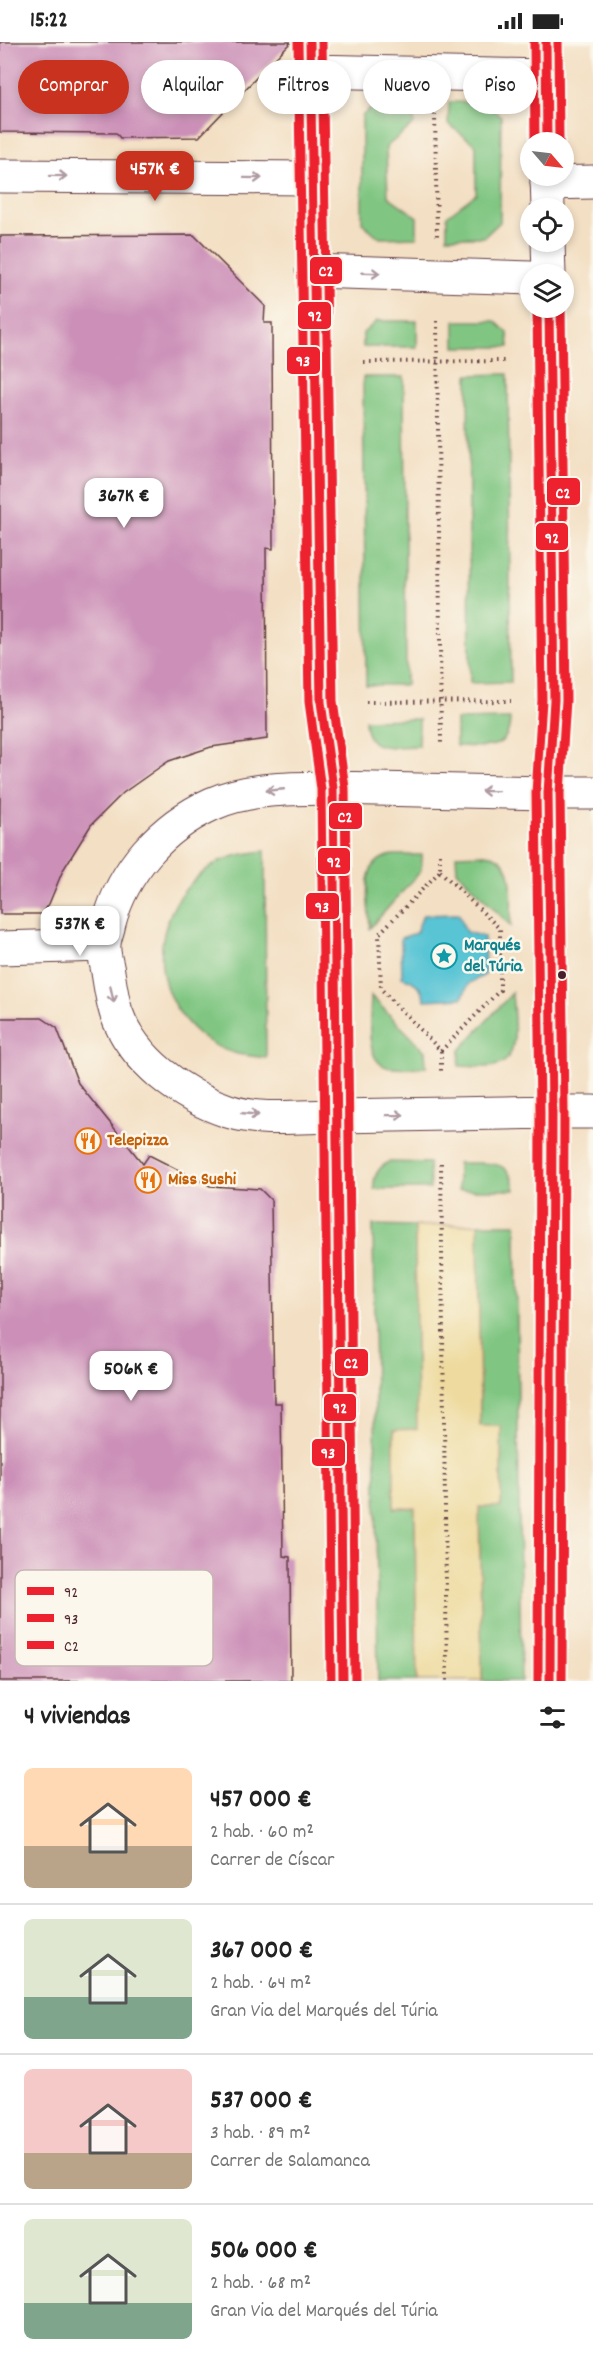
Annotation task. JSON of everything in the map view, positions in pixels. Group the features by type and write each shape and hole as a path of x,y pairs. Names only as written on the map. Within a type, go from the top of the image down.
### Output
{"main road":[{"path":"546,42 547,132"},
{"path":"342,1681 333,788 321,702 310,178 310,57 546,76"},
{"path":"0,176 310,178"},
{"path":"548,189 593,182"},
{"path":"312,272 520,278"},
{"path":"549,318 554,700 548,792 552,1112 550,1681"},
{"path":"593,793 275,789 244,794 213,803 174,826 138,861 116,899 104,945 116,1013 135,1046 158,1071 197,1098 230,1112 255,1115 337,1116 593,1112"},
{"path":"0,948 104,945"}],"path":[{"path":"435,114 436,237"},
{"path":"437,321 441,746"},
{"path":"363,362 508,361"},
{"path":"366,702 510,701"},
{"path":"440,854 440,871 379,934 381,989 441,1051"},
{"path":"440,871 500,929 500,990 441,1051 441,1075"},
{"path":"441,1163 447,1681"}],"green space":[{"path":"451,102 463,102 463,114 499,114 501,116 500,222 484,237 447,237 447,216 476,194 476,145 448,124"},
{"path":"364,114 414,114 414,124 386,147 388,196 417,217 417,237 380,238 362,223 362,116"},
{"path":"377,321 417,321 417,347 363,347 363,333"},
{"path":"455,321 495,321 508,333 509,347 455,347"},
{"path":"508,374 511,682 470,683 468,375"},
{"path":"363,377 404,377 406,685 366,685"},
{"path":"419,719 419,746 400,747 376,744 370,739 365,720"},
{"path":"510,719 505,738 499,743 484,747 456,746 456,720"},
{"path":"265,851 266,1058 227,1051 212,1044 193,1028 182,1016 170,996 163,975 161,954 164,932 171,912 183,893 198,876 228,858"},
{"path":"485,854 496,857 504,863 508,871 512,893 511,926 457,871 456,855"},
{"path":"393,855 422,855 421,871 370,928 367,894 370,873 374,865"},
{"path":"512,993 514,1034 513,1044 506,1060 489,1067 459,1066 460,1050"},
{"path":"371,996 425,1051 426,1067 396,1068 379,1063 371,1046"},
{"path":"389,1162 429,1163 430,1189 374,1189 377,1173"},
{"path":"458,1163 487,1163 502,1167 512,1179 515,1190 458,1190"},
{"path":"478,1224 516,1224 521,1681 482,1681 479,1507 501,1506 501,1426 480,1426"},
{"path":"373,1225 415,1226 417,1429 394,1430 394,1508 415,1508 417,1681 378,1681"}],"sand":[{"path":"478,1224 480,1426 501,1426 501,1507 479,1507 482,1681 417,1681 415,1508 394,1508 394,1430 417,1429 415,1226"}],"water":[{"path":"459,914 466,932 484,937 485,975 469,983 462,998 425,1000 417,985 402,977 401,938 416,933 423,915"}],"building":[{"path":"0,42 291,42 274,60 257,60 257,77 245,90 245,60 141,60 141,114 221,114 199,137 120,138 116,133 0,132"},
{"path":"194,235 265,306 264,323 272,323 273,549 266,548 267,739 211,747 169,761 123,793 91,825 63,870 49,904 42,914 0,914 0,236"},
{"path":"0,1018 42,1018 57,1028 78,1083 143,1164 149,1155 210,1186 260,1189 271,1200 274,1403 281,1403 283,1556 290,1557 291,1681 0,1681"}],"transit line":[{"name":"93","path":"298,42 309,702 321,789 331,1681"},
{"name":"92","path":"310,42 321,702 333,788 343,1681"},
{"name":"C2","path":"322,42 333,701 345,788 355,1681"},
{"name":"93","path":"534,42 535,132"},
{"name":"92","path":"546,42 547,132"},
{"name":"C2","path":"558,42 559,132"},
{"name":"93","path":"537,318 542,700 536,793 540,1112 538,1681"},
{"name":"92","path":"549,318 554,700 548,793 552,1112 550,1681"},
{"name":"C2","path":"561,318 566,700 560,793 564,1112 562,1681"}],"place":[{"name":"Marqués del Túria","path":"444,956"},
{"name":"Telepizza","path":"88,1141"},
{"name":"Miss Sushi","path":"148,1180"}]}
